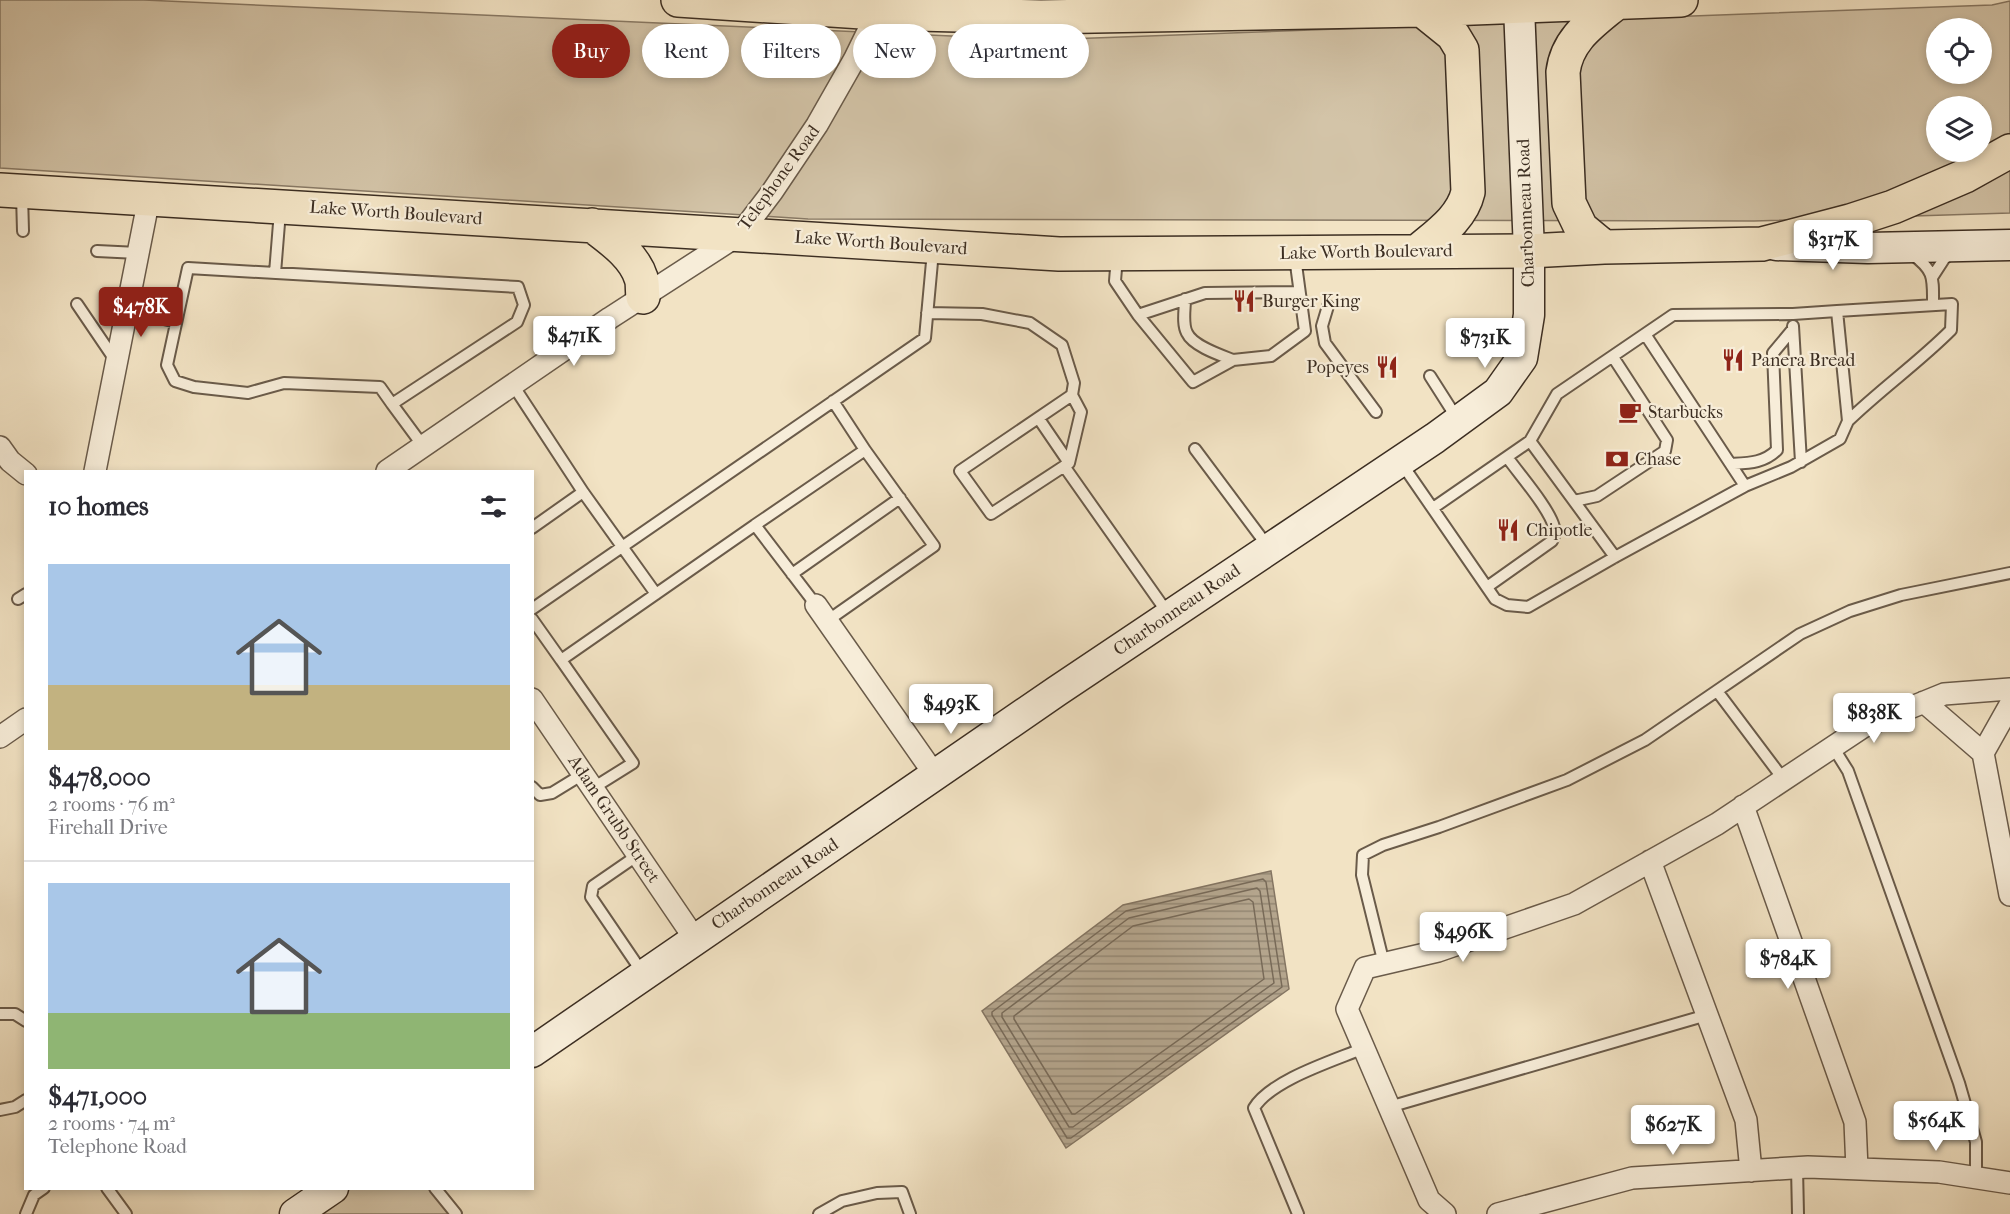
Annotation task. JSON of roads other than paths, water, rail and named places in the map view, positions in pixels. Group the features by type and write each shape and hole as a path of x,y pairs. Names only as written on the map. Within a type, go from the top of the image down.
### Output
{"highway":[{"path":"699,1 878,6 1041,16 1681,0"},
{"path":"1604,247 1581,228 1569,203 1563,72 1567,52 1577,36 1616,3"},
{"path":"1418,251 1456,217 1463,208 1468,192 1462,50 1435,5"},
{"name":"Lake Worth Boulevard","path":"11,191 1059,254 1528,251 1762,244 1893,207 1965,176 2010,151"},
{"path":"592,225 619,247 631,261 641,278 643,297"}],"street":[{"name":"Charbonneau Road","path":"534,1051 1498,392 1522,358 1529,315 1519,4"},
{"name":"Telephone Road","path":"388,470 740,234 772,192 817,125 854,60 878,6"},
{"path":"95,470 149,198"},
{"name":"Lake Worth Boulevard","path":"1762,244 1903,248 2010,245"},
{"path":"0,447 10,461 24,472"},
{"path":"821,613 935,775"},
{"path":"1445,1214 1429,1200 1347,1009 1365,968 1438,951 1574,904 1717,824 1863,728 1944,694 2010,689"},
{"name":"Adam Grubb Street","path":"534,702 695,939"},
{"path":"1924,702 1983,753 2010,895"},
{"path":"1983,753 2010,705"},
{"path":"0,737 24,720"},
{"path":"1743,806 1855,1122 1857,1169"},
{"path":"1650,861 1746,1120 1751,1171"},
{"path":"1498,1214 1632,1178 1797,1168 1939,1172 2010,1183"},
{"path":"295,1214 330,1190"}],"lane":[{"path":"11,191 23,231"},
{"path":"275,273 280,206"},
{"path":"534,608 925,338 933,246"},
{"path":"1933,305 1933,276 1944,259 1958,246"},
{"path":"1903,248 1923,263 1933,276"},
{"path":"97,251 138,253"},
{"path":"1118,254 1115,281 1138,315 1193,382 1233,360 1271,356 1305,331 1294,253"},
{"path":"392,404 517,322 524,305 518,287 188,268 167,365 175,381 194,387 248,393 284,383 380,387 392,404 423,446"},
{"path":"1138,315 1205,293 1299,292"},
{"path":"1185,299 1184,317 1187,334 1199,344 1233,360"},
{"path":"77,304 116,363"},
{"path":"1400,461 1495,599 1507,605 1528,607 1615,556 1745,486 1801,462 1840,439 1848,421 1876,394 1926,355 1951,330 1952,304 1792,314 1673,315 1557,394 1530,441 1433,508"},
{"path":"1328,306 1322,326 1325,343 1376,411"},
{"path":"127,309 176,322"},
{"path":"1837,311 1848,421"},
{"path":"927,313 982,314 1030,323 1062,345 1074,383 1072,395 1081,412 1066,464 991,514 960,471 1072,395"},
{"path":"1792,314 1801,462"},
{"path":"1731,464 1752,463 1768,458 1777,450 1773,352 1793,329"},
{"path":"1646,334 1745,486"},
{"path":"1574,501 1596,496 1665,451 1667,440 1612,357"},
{"path":"1430,376 1459,420"},
{"path":"513,385 583,492 656,594"},
{"path":"755,525 821,613 934,546 833,401"},
{"path":"1039,418 1066,464 1169,616"},
{"path":"1530,441 1615,556"},
{"path":"1195,449 1269,549"},
{"path":"561,660 865,450"},
{"path":"1487,587 1552,541 1555,535 1555,528 1549,514 1507,457"},
{"path":"534,527 583,492"},
{"path":"792,574 900,498"},
{"path":"1384,964 1362,875 1363,855 1383,845 1439,828 1567,780 1645,740 1800,634 1850,611 1901,595 2010,573"},
{"path":"534,622 633,763 552,794 540,795 534,789"},
{"path":"1717,691 1784,780"},
{"path":"1833,747 1848,771 1959,1083 1976,1142 1976,1178"},
{"path":"638,855 593,886 591,897 644,975"},
{"path":"0,1014 15,1014 24,1019"},
{"path":"1389,1107 1707,1015"},
{"path":"1298,1214 1254,1108 1260,1098 1278,1085 1364,1048"},
{"path":"0,1110 15,1107 24,1101"},
{"path":"1797,1168 1798,1214"},
{"path":"26,1214 34,1195 41,1190"},
{"path":"108,1190 126,1214"},
{"path":"437,1190 456,1214"},
{"path":"819,1214 842,1201 877,1193 902,1192 909,1214"}],"water":[{"path":"1271,871 1289,989 1066,1148 982,1011 1123,905"}],"place":[{"name":"Burger King","path":"1244,301"},
{"name":"Panera Bread","path":"1733,360"},
{"name":"Popeyes","path":"1387,367"},
{"name":"Starbucks","path":"1630,412"},
{"name":"Chase","path":"1617,459"},
{"name":"Chipotle","path":"1508,530"}]}
